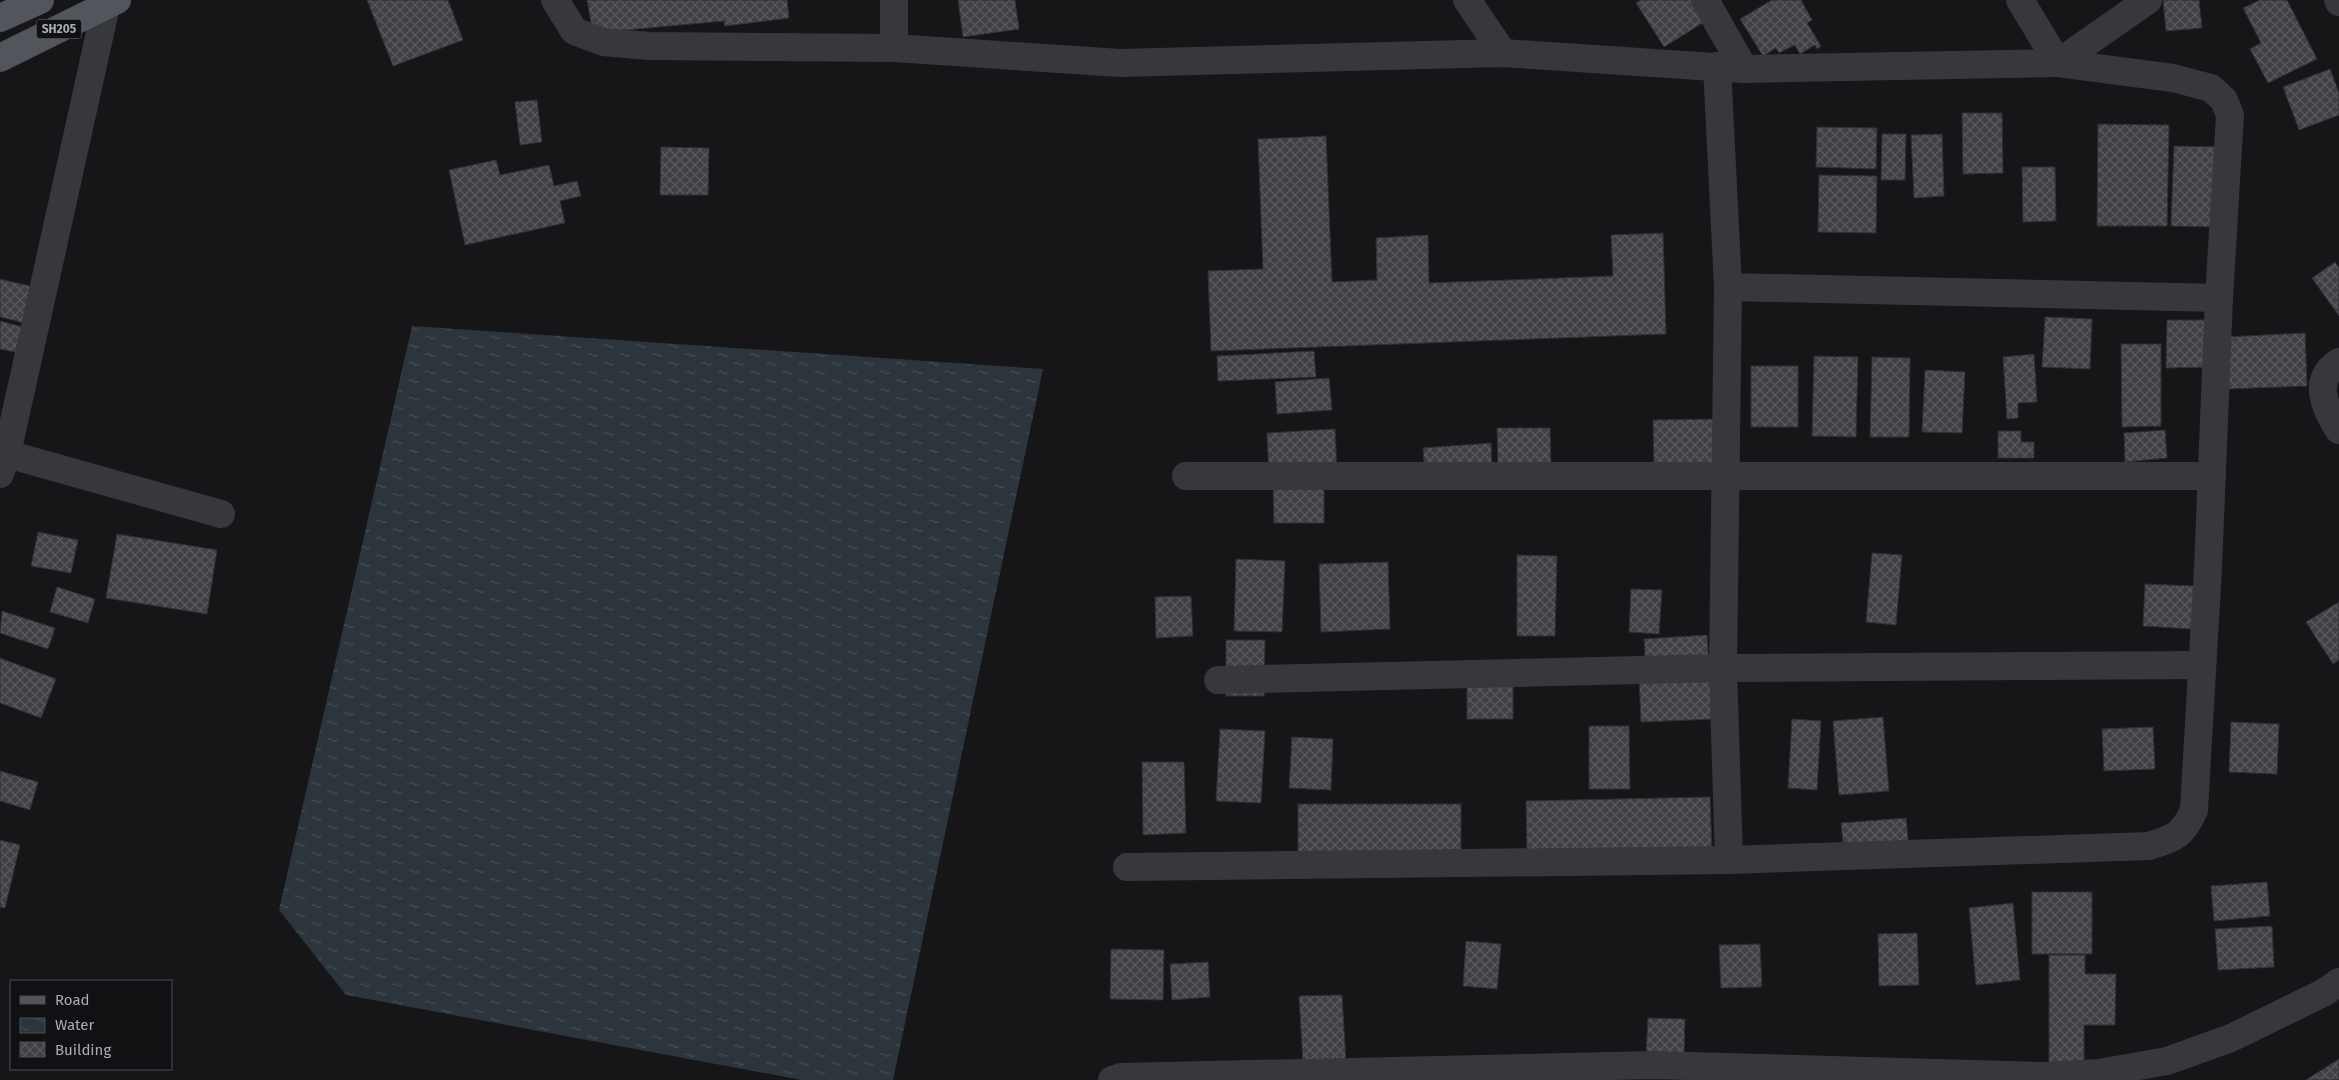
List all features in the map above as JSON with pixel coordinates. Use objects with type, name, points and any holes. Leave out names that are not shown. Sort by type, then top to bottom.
[{"type":"main road","points":[[0,18],[40,0]]},
{"type":"main road","name":"SH205","points":[[0,58],[112,3]]},
{"type":"street","points":[[556,0],[574,30],[603,42],[649,46],[894,48],[1120,63],[1503,53],[1744,69],[2058,63],[2173,78],[2210,88],[2224,100],[2230,115],[2219,298],[2212,476],[2194,810],[2186,827],[2174,838],[2149,846],[1729,860],[1128,866]]},
{"type":"street","points":[[894,0],[894,48]]},
{"type":"street","points":[[1467,0],[1503,53]]},
{"type":"street","points":[[1705,0],[1744,69]]},
{"type":"street","points":[[2020,0],[2058,63]]},
{"type":"street","points":[[2058,63],[2148,0]]},
{"type":"street","points":[[112,3],[2,459],[221,514]]},
{"type":"street","points":[[1717,66],[1728,287],[1723,668],[1729,860]]},
{"type":"street","points":[[1728,287],[2219,298]]},
{"type":"street","points":[[2339,362],[2331,366],[2324,379],[2322,393],[2328,414],[2339,430]]},
{"type":"street","points":[[1186,476],[2212,476]]},
{"type":"street","points":[[1218,680],[1723,668],[2202,665]]},
{"type":"street","points":[[1119,1079],[1654,1065],[2042,1076],[2099,1073],[2167,1061],[2231,1038],[2324,992],[2339,982]]},
{"type":"water","points":[[412,326],[1043,369],[893,1080],[802,1080],[346,995],[279,910]]},
{"type":"building","points":[[367,0],[448,0],[463,40],[393,66]]},
{"type":"building","points":[[587,0],[787,0],[789,18],[725,26],[724,21],[593,33]]},
{"type":"building","points":[[958,0],[1015,0],[1019,29],[963,37]]},
{"type":"building","points":[[1641,0],[1697,0],[1709,19],[1664,47],[1636,3]]},
{"type":"building","points":[[1772,0],[1801,0],[1812,20],[1807,23],[1821,46],[1817,49],[1815,45],[1800,54],[1795,45],[1779,53],[1776,48],[1763,56],[1740,19]]},
{"type":"building","points":[[2163,0],[2199,0],[2202,28],[2166,31]]},
{"type":"building","points":[[2260,0],[2287,0],[2317,59],[2268,83],[2250,49],[2261,43],[2243,8]]},
{"type":"building","points":[[2330,69],[2339,93],[2339,115],[2299,130],[2283,87]]},
{"type":"building","points":[[537,100],[542,142],[520,145],[515,102]]},
{"type":"building","points":[[1962,113],[2002,113],[2003,173],[1963,174]]},
{"type":"building","points":[[2098,124],[2169,125],[2167,226],[2097,226]]},
{"type":"building","points":[[1817,127],[1877,128],[1876,169],[1816,167]]},
{"type":"building","points":[[1882,134],[1906,134],[1905,180],[1881,180]]},
{"type":"building","points":[[1942,134],[1944,196],[1914,198],[1911,135]]},
{"type":"building","points":[[1326,136],[1332,282],[1377,280],[1376,238],[1428,235],[1429,283],[1613,276],[1611,235],[1663,233],[1666,334],[1211,351],[1208,271],[1263,269],[1258,139]]},
{"type":"building","points":[[2174,146],[2221,147],[2218,227],[2171,226]]},
{"type":"building","points":[[661,147],[709,148],[708,195],[660,195]]},
{"type":"building","points":[[496,160],[500,175],[549,165],[554,186],[577,181],[581,196],[560,201],[565,223],[465,245],[449,170]]},
{"type":"building","points":[[2022,167],[2055,167],[2056,221],[2023,222]]},
{"type":"building","points":[[1819,175],[1877,176],[1876,233],[1818,232]]},
{"type":"building","points":[[2335,262],[2339,268],[2339,316],[2312,278]]},
{"type":"building","points":[[0,279],[38,288],[29,324],[0,317]]},
{"type":"building","points":[[2045,317],[2092,319],[2090,369],[2042,367]]},
{"type":"building","points":[[2167,320],[2209,320],[2209,367],[2166,368]]},
{"type":"building","points":[[0,321],[27,328],[21,353],[0,349]]},
{"type":"building","points":[[2305,333],[2307,386],[2228,389],[2226,337]]},
{"type":"building","points":[[2121,344],[2161,344],[2161,426],[2122,427]]},
{"type":"building","points":[[1314,351],[1316,377],[1218,381],[1217,356]]},
{"type":"building","points":[[2034,354],[2037,402],[2018,403],[2018,418],[2007,419],[2003,357]]},
{"type":"building","points":[[1814,356],[1858,357],[1856,437],[1812,436]]},
{"type":"building","points":[[1872,357],[1910,358],[1909,437],[1870,437]]},
{"type":"building","points":[[1751,366],[1798,366],[1798,427],[1751,427]]},
{"type":"building","points":[[1925,370],[1965,372],[1962,433],[1922,432]]},
{"type":"building","points":[[1329,378],[1332,410],[1277,414],[1275,382]]},
{"type":"building","points":[[1720,419],[1721,465],[1654,466],[1653,420]]},
{"type":"building","points":[[1497,428],[1550,428],[1551,466],[1498,467]]},
{"type":"building","points":[[1335,429],[1337,471],[1269,476],[1267,433]]},
{"type":"building","points":[[2165,430],[2167,458],[2125,462],[2124,433]]},
{"type":"building","points":[[1998,431],[2021,431],[2021,442],[2034,442],[2034,458],[1998,458]]},
{"type":"building","points":[[1491,443],[1492,467],[1425,473],[1423,448]]},
{"type":"building","points":[[1273,487],[1324,487],[1324,523],[1274,523]]},
{"type":"building","points":[[38,532],[78,540],[71,573],[31,566]]},
{"type":"building","points":[[117,534],[217,550],[207,614],[106,598]]},
{"type":"building","points":[[1872,553],[1902,555],[1896,625],[1866,622]]},
{"type":"building","points":[[1517,555],[1557,556],[1555,636],[1517,636]]},
{"type":"building","points":[[1236,559],[1285,561],[1282,632],[1234,631]]},
{"type":"building","points":[[1388,562],[1390,629],[1321,632],[1319,564]]},
{"type":"building","points":[[2145,584],[2194,586],[2192,629],[2143,626]]},
{"type":"building","points":[[57,587],[95,599],[88,623],[50,612]]},
{"type":"building","points":[[1631,589],[1662,590],[1659,634],[1629,632]]},
{"type":"building","points":[[1191,596],[1193,636],[1156,638],[1155,597]]},
{"type":"building","points":[[2339,602],[2339,660],[2333,664],[2306,622]]},
{"type":"building","points":[[2,611],[55,628],[48,649],[0,633]]},
{"type":"building","points":[[1707,635],[1709,670],[1646,673],[1644,639]]},
{"type":"building","points":[[1226,640],[1265,640],[1264,696],[1226,696]]},
{"type":"building","points":[[0,658],[56,679],[41,718],[0,703]]},
{"type":"building","points":[[1711,673],[1713,719],[1641,722],[1639,677]]},
{"type":"building","points":[[1467,675],[1513,675],[1513,719],[1467,719]]},
{"type":"building","points":[[1883,717],[1889,791],[1839,795],[1833,721]]},
{"type":"building","points":[[1792,719],[1821,721],[1817,790],[1788,788]]},
{"type":"building","points":[[2231,722],[2279,724],[2277,774],[2229,772]]},
{"type":"building","points":[[1589,726],[1629,726],[1630,789],[1589,789]]},
{"type":"building","points":[[2153,727],[2155,769],[2104,771],[2102,729]]},
{"type":"building","points":[[1220,729],[1265,731],[1261,803],[1216,801]]},
{"type":"building","points":[[1292,737],[1333,739],[1331,790],[1289,788]]},
{"type":"building","points":[[1142,762],[1184,762],[1186,833],[1143,835]]},
{"type":"building","points":[[0,771],[38,782],[30,810],[0,801]]},
{"type":"building","points":[[1710,797],[1712,853],[1527,856],[1526,801]]},
{"type":"building","points":[[1298,804],[1461,804],[1461,854],[1298,854]]},
{"type":"building","points":[[1906,818],[1909,849],[1844,854],[1841,823]]},
{"type":"building","points":[[0,840],[20,845],[5,908],[0,907]]},
{"type":"building","points":[[2267,882],[2270,916],[2214,921],[2211,886]]},
{"type":"building","points":[[2032,892],[2092,892],[2092,954],[2032,954]]},
{"type":"building","points":[[2013,903],[2020,980],[1976,985],[1969,908]]},
{"type":"building","points":[[2272,926],[2274,967],[2218,970],[2215,929]]},
{"type":"building","points":[[1917,933],[1919,985],[1879,986],[1878,934]]},
{"type":"building","points":[[1466,941],[1501,944],[1497,989],[1463,986]]},
{"type":"building","points":[[1760,944],[1762,987],[1721,988],[1719,945]]},
{"type":"building","points":[[1111,949],[1164,950],[1163,1000],[1110,999]]},
{"type":"building","points":[[2049,955],[2085,955],[2085,974],[2116,974],[2115,1025],[2084,1025],[2084,1065],[2049,1065]]},
{"type":"building","points":[[1208,962],[1210,997],[1172,1000],[1170,964]]},
{"type":"building","points":[[1342,995],[1346,1062],[1303,1064],[1299,996]]},
{"type":"building","points":[[1648,1018],[1685,1019],[1684,1057],[1646,1055]]},
{"type":"building","points":[[2339,1059],[2339,1080],[2306,1080]]}]
